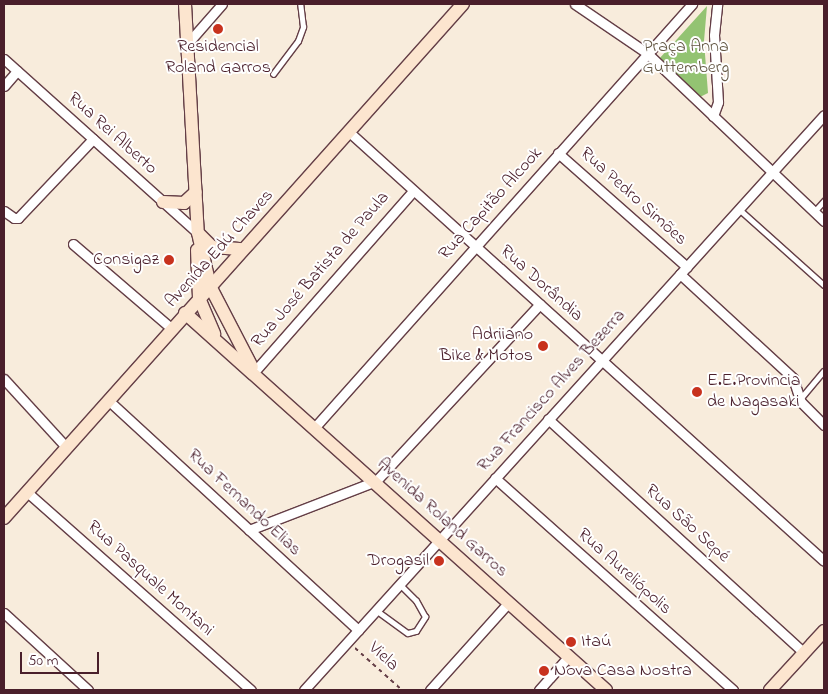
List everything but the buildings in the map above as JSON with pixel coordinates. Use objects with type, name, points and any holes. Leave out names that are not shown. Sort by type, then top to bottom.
[{"type":"main road","name":"Avenida Roland Garros","points":[[185,4],[198,233],[199,298],[219,342],[441,539],[606,690]]},
{"type":"main road","name":"Avenida Edú Chaves","points":[[4,518],[348,130],[463,4]]},
{"type":"main road","points":[[163,202],[184,203],[196,192]]},
{"type":"main road","name":"Avenida Roland Garros","points":[[198,233],[210,286],[254,372]]},
{"type":"main road","points":[[198,233],[212,247],[243,250]]},
{"type":"main road","points":[[185,313],[219,342]]},
{"type":"main road","points":[[770,690],[824,631]]},
{"type":"street","points":[[187,44],[222,4]]},
{"type":"street","points":[[575,4],[647,53],[824,221]]},
{"type":"street","name":"Rua Capitão Alcook","points":[[315,426],[692,4]]},
{"type":"street","points":[[713,116],[718,102],[714,34],[717,4]]},
{"type":"street","name":"Rua Rei Alberto","points":[[4,59],[198,233]]},
{"type":"street","points":[[4,86],[17,71]]},
{"type":"street","name":"Rua Francisco Alves Bezerra","points":[[304,690],[824,115]]},
{"type":"street","name":"Rua Dorândia","points":[[348,130],[824,561]]},
{"type":"street","points":[[4,211],[14,218],[18,218],[93,139]]},
{"type":"street","name":"Rua Pedro Simões","points":[[558,153],[687,267]]},
{"type":"street","name":"Rua José Batista de Paula","points":[[254,372],[413,190]]},
{"type":"street","points":[[73,244],[172,329]]},
{"type":"street","points":[[680,274],[793,378],[800,398],[824,425]]},
{"type":"street","points":[[249,530],[376,481],[540,304]]},
{"type":"street","points":[[4,379],[66,447]]},
{"type":"street","name":"Rua Fernando Elias","points":[[108,400],[358,630]]},
{"type":"street","name":"Rua São Sepé","points":[[548,419],[804,653]]},
{"type":"street","name":"Rua Aureliópolis","points":[[495,478],[733,690]]},
{"type":"street","name":"Rua Pasquale Montani","points":[[27,492],[251,690]]},
{"type":"street","points":[[430,690],[509,602]]},
{"type":"street","points":[[4,613],[88,690]]},
{"type":"street","points":[[539,690],[569,656]]},
{"type":"lane","points":[[272,74],[298,41],[303,27],[300,4]]},
{"type":"lane","points":[[814,212],[824,201]]},
{"type":"lane","points":[[739,209],[824,285]]},
{"type":"lane","points":[[800,398],[824,371]]},
{"type":"lane","points":[[376,610],[408,633],[416,631],[422,625],[425,617],[416,601],[399,585]]},
{"type":"path","name":"Viela","points":[[348,642],[402,690]]},
{"type":"green space","name":"Praça Anna Guttemberg","points":[[707,6],[704,41],[708,93],[700,97],[659,59]]},
{"type":"place","name":"Residencial Roland Garros","points":[[218,29]]},
{"type":"place","name":"Consigaz","points":[[169,260]]},
{"type":"place","name":"Adriiano Bike & Motos","points":[[543,346]]},
{"type":"place","name":"E.E.Provincia de Nagasaki","points":[[697,392]]},
{"type":"place","name":"Drogasil","points":[[439,561]]},
{"type":"place","name":"Itaú","points":[[571,642]]},
{"type":"place","name":"Nova Casa Nostra","points":[[544,671]]}]
